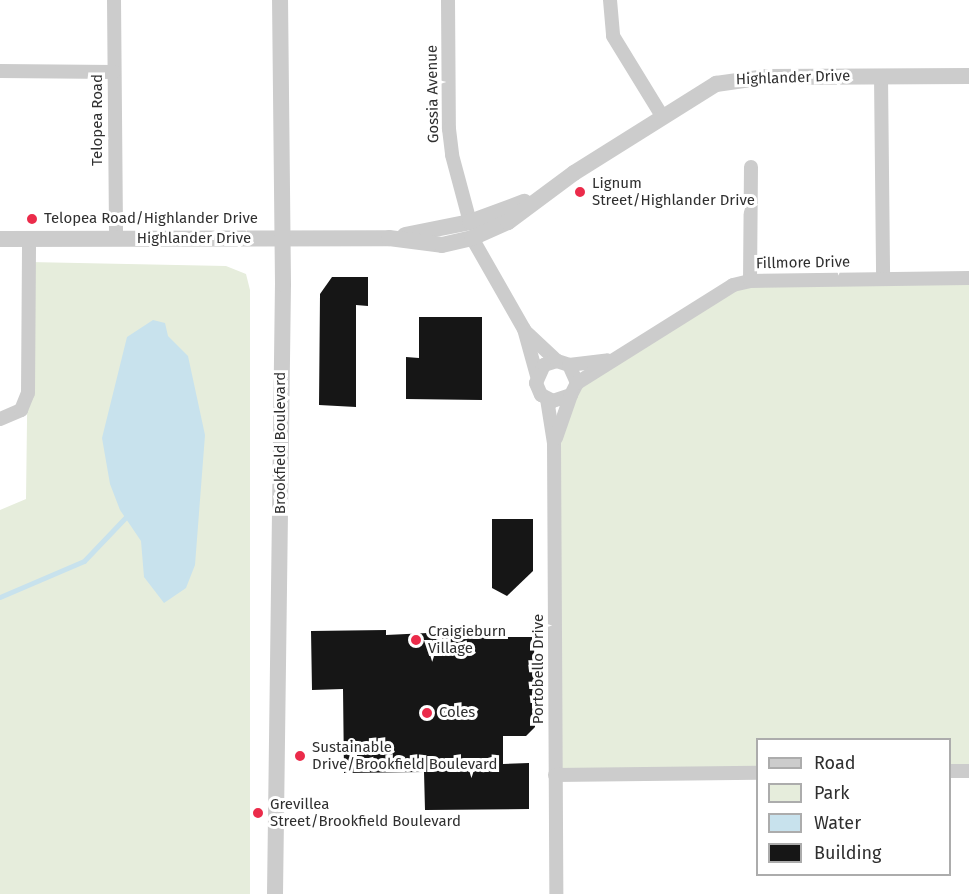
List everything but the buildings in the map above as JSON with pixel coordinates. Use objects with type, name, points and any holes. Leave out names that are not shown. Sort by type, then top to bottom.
[{"type":"street","name":"Telopea Road","points":[[114,0],[116,239]]},
{"type":"street","name":"Brookfield Boulevard","points":[[277,891],[283,239],[280,0]]},
{"type":"street","name":"Gossia Avenue","points":[[448,0],[449,129],[471,230]]},
{"type":"street","points":[[610,0],[613,36],[662,116]]},
{"type":"street","points":[[0,71],[114,72]]},
{"type":"street","points":[[882,76],[882,279]]},
{"type":"street","name":"Highlander Drive","points":[[0,239],[389,238],[471,230],[542,195],[662,116],[716,84],[733,80],[969,76]]},
{"type":"street","points":[[750,281],[751,167]]},
{"type":"street","points":[[471,230],[524,329],[537,376],[538,389],[547,399],[560,401],[574,389],[563,363],[524,329]]},
{"type":"street","points":[[0,419],[21,410],[28,393],[29,240]]},
{"type":"street","name":"Fillmore Drive","points":[[574,389],[733,285],[750,281],[969,278]]},
{"type":"street","points":[[537,376],[544,365],[624,357]]},
{"type":"street","name":"Portobello Drive","points":[[554,443],[574,389]]},
{"type":"street","name":"Portobello Drive","points":[[547,399],[554,443],[556,894]]},
{"type":"street","points":[[951,771],[969,771]]},
{"type":"street","points":[[555,775],[756,773]]},
{"type":"green space","points":[[29,262],[226,266],[246,274],[250,290],[250,894],[0,894],[0,510],[26,499]]},
{"type":"green space","points":[[969,278],[969,770],[951,771],[951,738],[756,738],[756,773],[555,775],[554,443],[571,395],[733,285]]},
{"type":"water","points":[[153,320],[165,323],[168,336],[188,356],[205,435],[195,565],[186,588],[164,603],[144,577],[141,541],[120,510],[110,484],[102,438],[127,337]]},
{"type":"waterway","points":[[0,597],[84,561],[128,515]]},
{"type":"place","name":"Lignum Street/Highlander Drive","points":[[580,192]]},
{"type":"place","name":"Telopea Road/Highlander Drive","points":[[32,219]]},
{"type":"place","name":"Craigieburn Village","points":[[416,640]]},
{"type":"place","name":"Coles","points":[[427,713]]},
{"type":"place","name":"Sustainable Drive/Brookfield Boulevard","points":[[300,756]]},
{"type":"place","name":"Grevillea Street/Brookfield Boulevard","points":[[258,813]]}]
